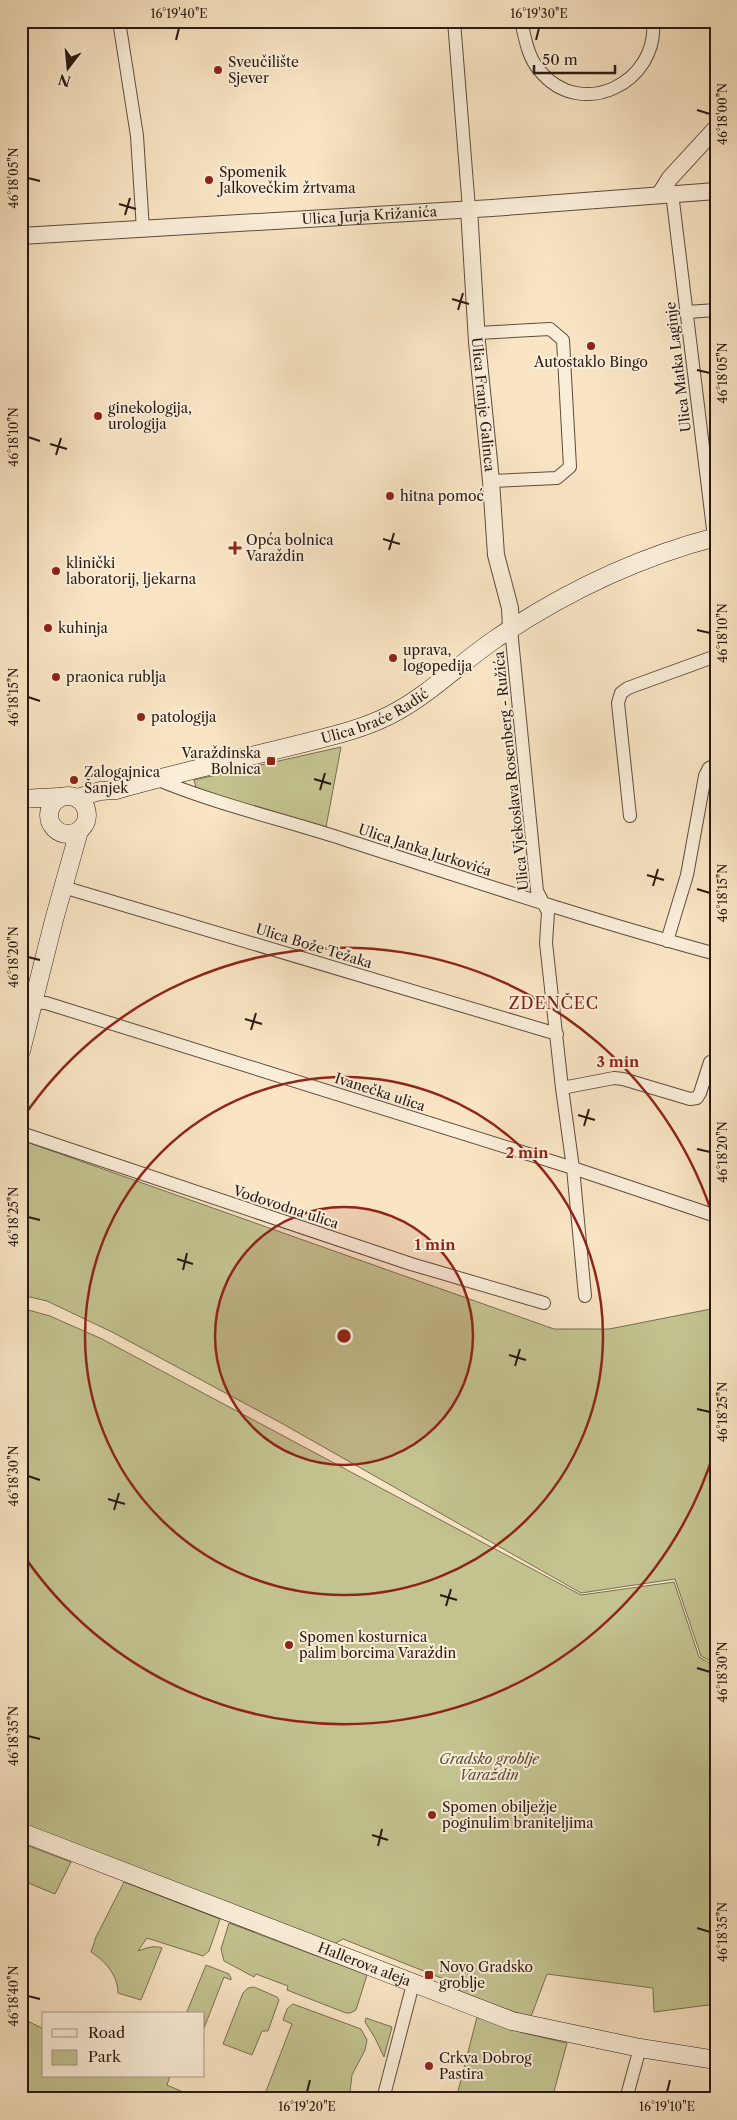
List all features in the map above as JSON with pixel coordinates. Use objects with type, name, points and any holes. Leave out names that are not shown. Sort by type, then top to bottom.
[{"type":"main road","name":"Ulica braće Radić","points":[[21,799],[68,798],[100,791],[116,790],[156,778],[280,749],[376,722],[418,698],[467,659],[511,629],[581,588],[625,566],[658,553],[715,537]]},
{"type":"main road","name":"Ulica braće Radić","points":[[83,824],[94,808],[116,790]]},
{"type":"main road","points":[[21,1051],[28,1001],[83,824],[85,806],[68,798],[54,801],[48,812],[52,826],[63,834],[69,834],[83,824]]},
{"type":"main road","points":[[21,806],[42,813],[61,840],[65,879]]},
{"type":"main road","name":"Hallerova aleja","points":[[21,1832],[413,1984],[512,2020],[640,2048],[716,2060]]},
{"type":"street","points":[[119,21],[138,136],[143,230]]},
{"type":"street","points":[[454,21],[469,209]]},
{"type":"street","points":[[522,21],[528,51],[539,71],[559,88],[575,94],[597,94],[625,84],[641,67],[651,47],[653,21]]},
{"type":"street","points":[[666,194],[670,178],[716,128]]},
{"type":"street","name":"Ulica Jurja Križanića","points":[[21,236],[469,209],[716,191]]},
{"type":"street","name":"Ulica Matka Laginje","points":[[666,194],[687,312],[715,537]]},
{"type":"street","name":"Ulica Franje Galinca","points":[[469,209],[477,332],[496,555],[510,608],[511,629]]},
{"type":"street","points":[[687,312],[716,310]]},
{"type":"street","points":[[477,332],[550,329],[563,340],[570,467],[557,478],[491,481]]},
{"type":"street","name":"Ulica Vjekoslava Rosenberg - Ružića","points":[[511,629],[537,891],[548,912],[546,943],[562,1088],[574,1168],[585,1296]]},
{"type":"street","points":[[630,816],[618,703],[621,693],[628,688],[716,656]]},
{"type":"street","points":[[667,941],[687,875],[705,776],[709,768],[716,765]]},
{"type":"street","name":"Ulica Janka Jurkovića","points":[[156,778],[188,792],[278,818],[667,941],[716,954]]},
{"type":"street","name":"Ulica Bože Težaka","points":[[65,879],[557,1034]]},
{"type":"street","name":"Ivanečka ulica","points":[[28,1001],[46,1002],[574,1168],[716,1216]]},
{"type":"street","points":[[562,1088],[614,1078],[690,1099],[697,1098],[710,1062]]},
{"type":"street","name":"Vodovodna ulica","points":[[21,1133],[411,1264],[544,1303]]},
{"type":"street","points":[[383,2099],[413,1984]]},
{"type":"street","points":[[626,2099],[640,2048]]},
{"type":"green space","points":[[341,747],[326,827],[197,791],[194,780]]},
{"type":"green space","points":[[21,1140],[554,1329],[609,1329],[716,1308],[716,1664],[701,1656],[675,1579],[581,1593],[283,1424],[114,1333],[47,1301],[21,1295]]},
{"type":"green space","name":"Gradsko groblje Varaždin","points":[[21,1308],[50,1316],[102,1339],[581,1595],[674,1582],[699,1657],[716,1667],[716,2004],[654,2012],[653,1988],[547,1974],[532,2014],[529,2017],[460,1993],[459,1985],[343,1939],[334,1944],[225,1904],[21,1823]]},
{"type":"green space","points":[[21,1843],[71,1862],[55,1894],[21,1880]]},
{"type":"green space","points":[[124,1882],[220,1919],[209,1951],[203,1956],[147,1938],[138,1951],[153,1947],[162,1948],[141,2000],[118,1993],[116,1980],[110,1969],[91,1952],[96,1937]]},
{"type":"green space","points":[[229,1923],[367,1975],[356,2010],[346,2013],[287,1990],[288,1986],[256,1974],[254,1977],[224,1961],[221,1949]]},
{"type":"green space","points":[[206,1965],[229,1974],[231,1980],[224,1977],[205,2025],[205,2012],[187,2012]]},
{"type":"green space","points":[[254,1987],[277,1997],[279,2000],[268,2031],[262,2031],[252,2055],[223,2044],[243,1993],[248,1988]]},
{"type":"green space","points":[[293,2004],[361,2029],[367,2040],[365,2050],[352,2075],[349,2099],[263,2099],[292,2024],[283,2020],[287,2009]]},
{"type":"green space","points":[[477,2017],[524,2033],[567,2043],[552,2099],[456,2099]]},
{"type":"green space","points":[[21,2018],[42,2028],[42,2078],[169,2078],[167,2085],[199,2099],[21,2099]]},
{"type":"green space","points":[[366,2018],[392,2027],[384,2057],[365,2022]]},
{"type":"place","name":"Sveučilište Sjever","points":[[218,70]]},
{"type":"place","name":"Spomenik Jalkovečkim žrtvama","points":[[209,180]]},
{"type":"place","name":"Autostaklo Bingo","points":[[591,346]]},
{"type":"place","name":"ginekologija, urologija","points":[[98,416]]},
{"type":"place","name":"hitna pomoć","points":[[390,496]]},
{"type":"place","name":"Opća bolnica Varaždin","points":[[235,548]]},
{"type":"place","name":"klinički laboratorij, ljekarna","points":[[56,571]]},
{"type":"place","name":"kuhinja","points":[[48,628]]},
{"type":"place","name":"uprava, logopedija","points":[[393,658]]},
{"type":"place","name":"praonica rublja","points":[[56,677]]},
{"type":"place","name":"patologija","points":[[141,717]]},
{"type":"place","name":"Varaždinska Bolnica","points":[[271,761]]},
{"type":"place","name":"Zalogajnica Šanjek","points":[[74,780]]},
{"type":"place","name":"Spomen kosturnica palim borcima Varaždin","points":[[289,1645]]},
{"type":"place","name":"Spomen obilježje poginulim braniteljima","points":[[432,1815]]},
{"type":"place","name":"Novo Gradsko groblje","points":[[429,1975]]},
{"type":"place","name":"Crkva Dobrog Pastira","points":[[429,2066]]},
{"type":"district","name":"ZDENČEC","points":[[554,1003]]}]
